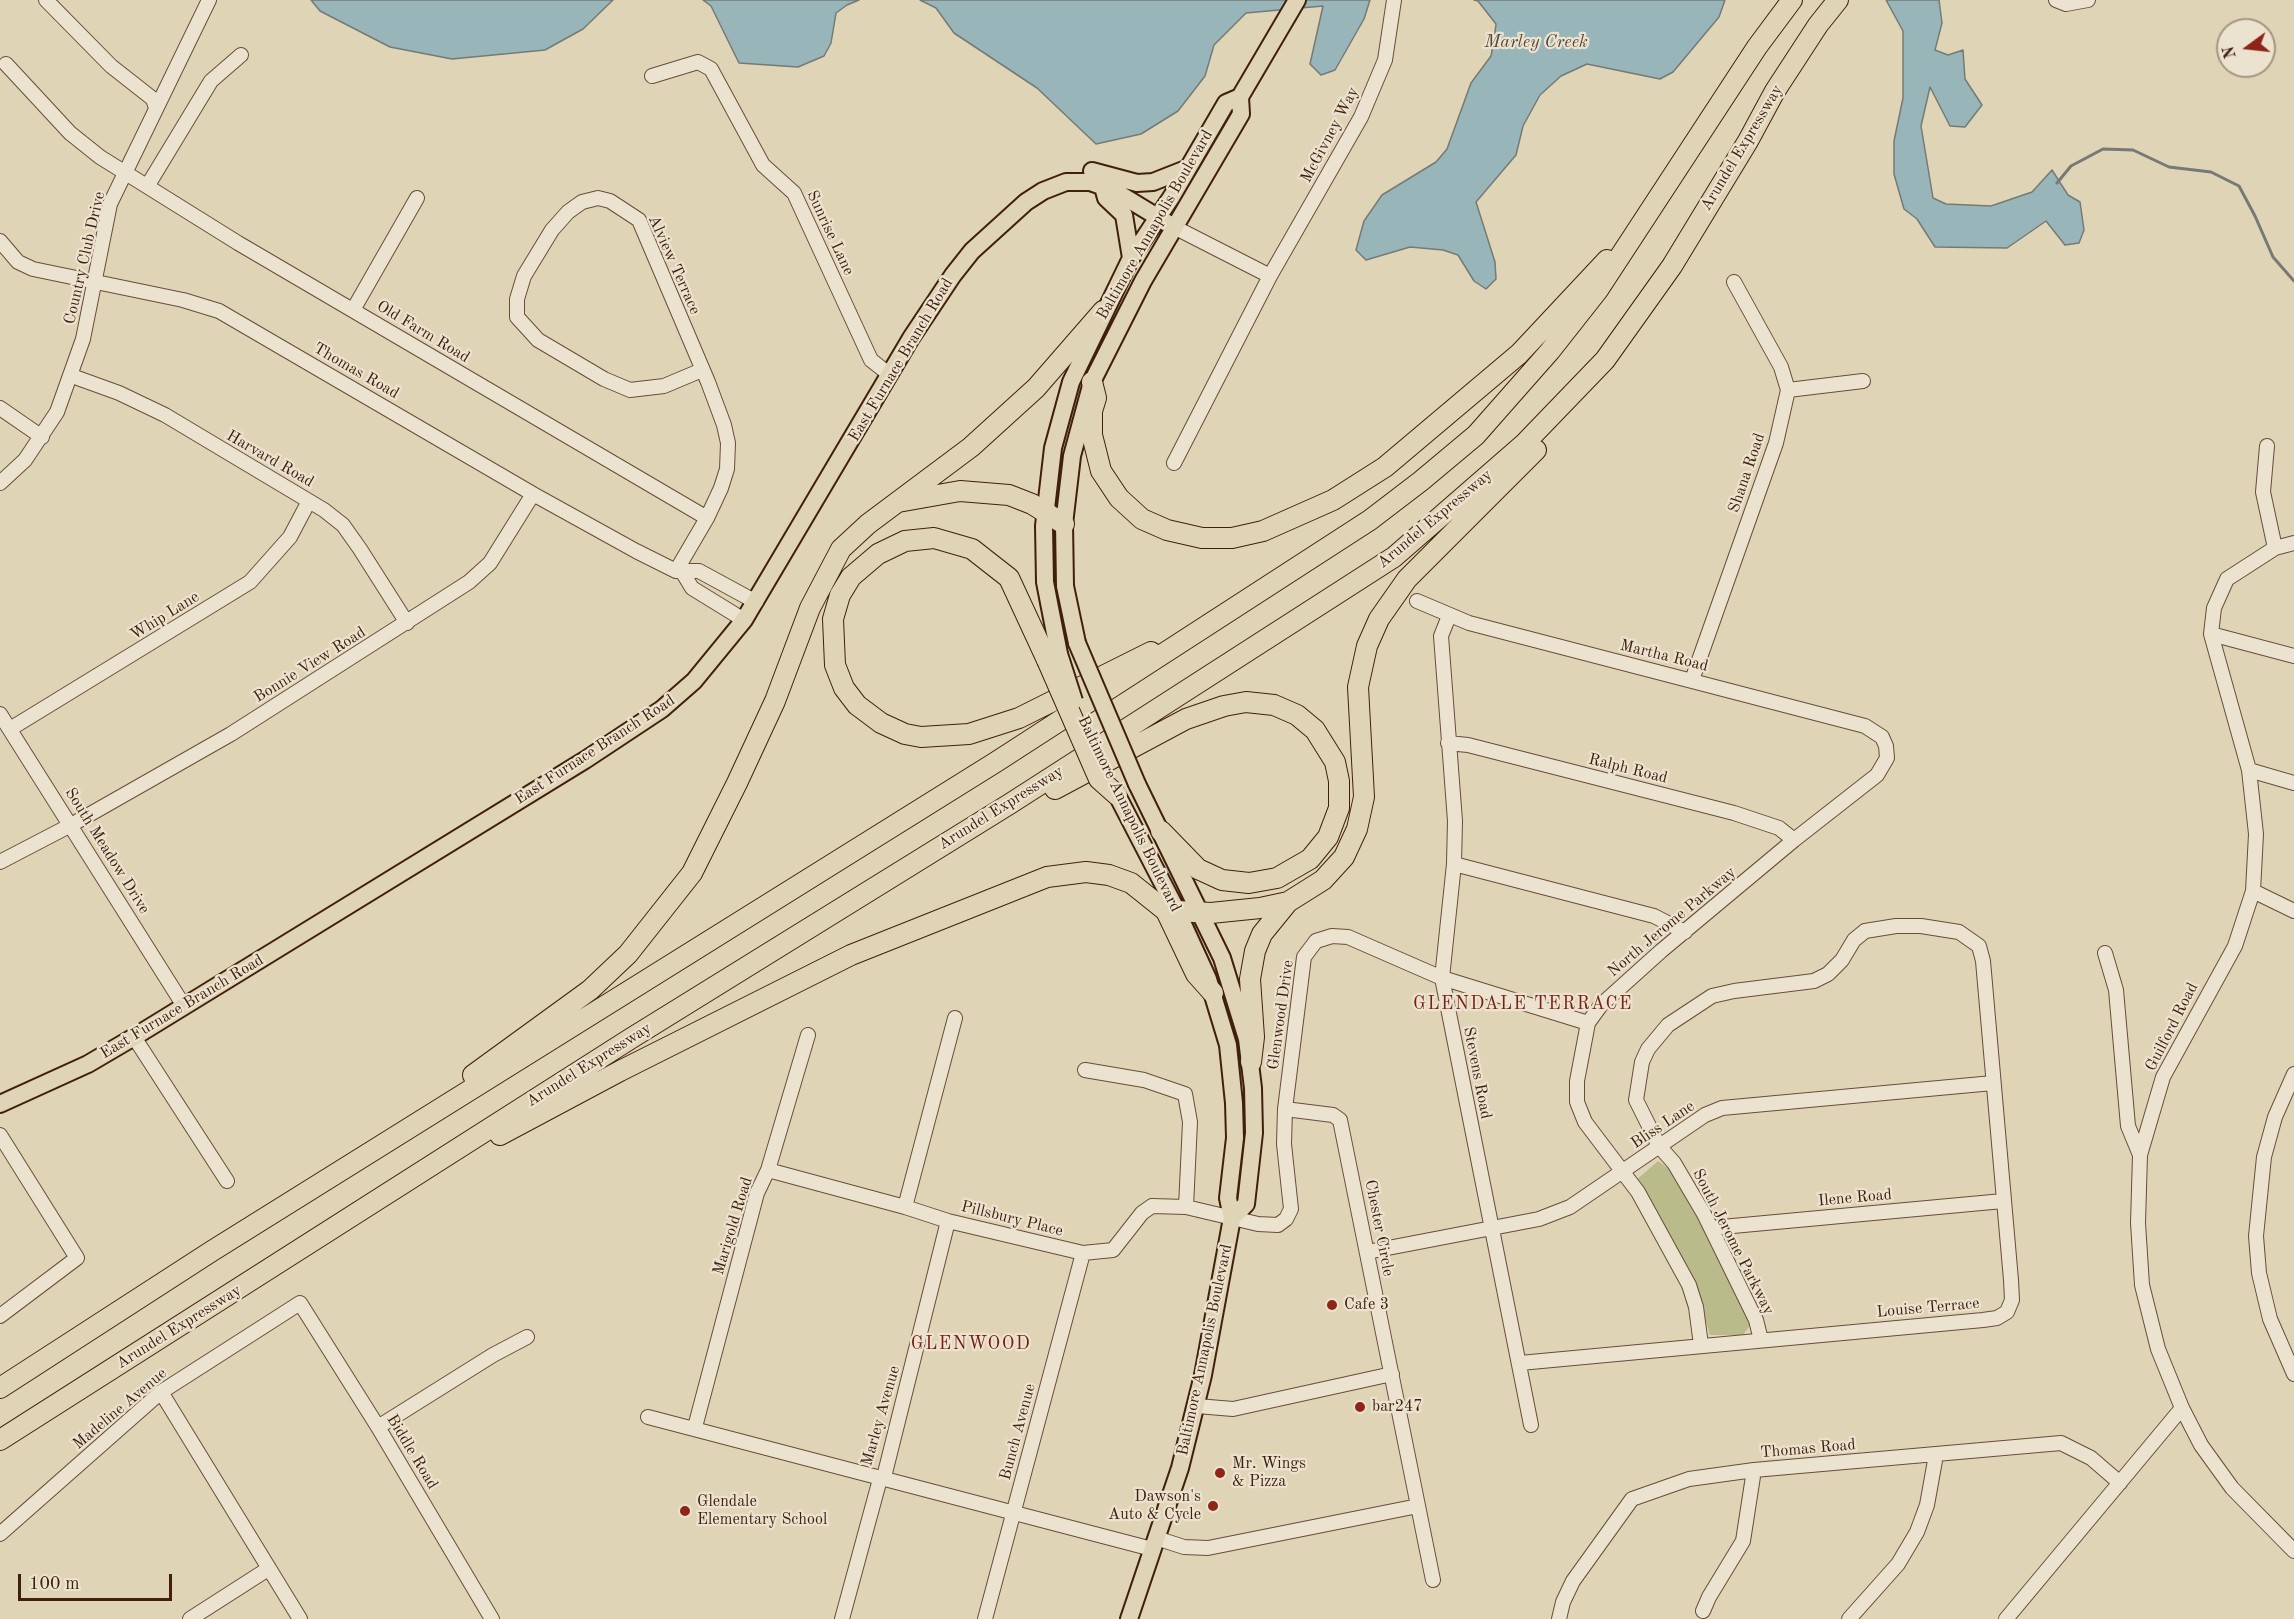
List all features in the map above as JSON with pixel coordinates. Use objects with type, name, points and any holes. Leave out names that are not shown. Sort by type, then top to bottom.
[{"type":"highway","points":[[0,1388],[1180,645],[1370,520],[1476,435],[1550,351],[1592,298],[1648,217],[1757,47],[1792,0]]},
{"type":"highway","name":"Arundel Expressway","points":[[0,1440],[463,1144],[883,881],[1008,806],[1394,556],[1525,443],[1605,360],[1672,266],[1775,92],[1818,25],[1838,0]]},
{"type":"highway","points":[[1092,382],[1096,398],[1092,411],[1092,435],[1101,471],[1119,498],[1142,519],[1167,530],[1203,538],[1232,538],[1263,531],[1333,500],[1385,467],[1432,429],[1519,354],[1648,217]]},
{"type":"highway","points":[[392,1140],[457,1086],[590,990],[628,954],[692,873],[775,701],[810,608],[841,549],[896,503],[970,447],[1036,388],[1103,311]]},
{"type":"highway","points":[[1177,911],[1260,909],[1288,902],[1323,880],[1344,857],[1357,828],[1364,797],[1358,687],[1367,646],[1379,620],[1407,579],[1577,406],[1580,386]]},
{"type":"highway","points":[[896,503],[960,491],[979,491],[1009,495],[1032,504],[1064,524]]},
{"type":"highway","points":[[1117,795],[1099,778],[1053,657],[1009,578],[972,549],[934,538],[905,541],[878,554],[851,577],[840,595],[833,619],[835,665],[844,688],[857,705],[881,723],[905,734],[921,737],[969,734],[1019,718],[1145,653],[1180,645]]},
{"type":"highway","points":[[1008,806],[1029,804],[1185,720],[1224,706],[1246,702],[1274,705],[1297,715],[1315,730],[1335,762],[1339,781],[1339,808],[1328,837],[1310,859],[1277,878],[1249,883],[1222,880],[1198,869],[1161,831]]},
{"type":"highway","points":[[463,1144],[488,1142],[630,1066],[851,955],[1047,877],[1086,872],[1109,875],[1131,883],[1166,911],[1196,974],[1213,993]]},
{"type":"highway","points":[[1251,1062],[1254,1037],[1252,966],[1262,934],[1288,902]]},
{"type":"main road","name":"Baltimore Annapolis Boulevard","points":[[1232,1218],[1246,1204],[1251,1163],[1254,1107],[1251,1062],[1231,981],[1104,713],[1077,643],[1065,586],[1064,524],[1072,456],[1092,382],[1107,347],[1241,114],[1240,97],[1297,0]]},
{"type":"main road","name":"Baltimore Annapolis Boulevard","points":[[1053,657],[1045,582],[1045,512],[1053,448],[1060,417],[1075,372],[1131,258],[1160,216],[1226,103],[1240,97]]},
{"type":"main road","points":[[1066,182],[1078,170],[1137,183],[1153,182],[1186,169]]},
{"type":"main road","name":"East Furnace Branch Road","points":[[0,1104],[88,1064],[134,1037],[577,765],[662,709],[700,675],[744,620],[917,329],[972,251],[1026,202],[1043,191],[1066,182],[1090,182],[1103,186],[1160,216],[1174,227]]},
{"type":"main road","points":[[1103,186],[1106,198],[1124,215],[1131,258]]},
{"type":"main road","name":"Baltimore Annapolis Boulevard","points":[[1117,795],[1177,911],[1213,993],[1231,1066],[1234,1138],[1228,1198],[1232,1218],[1197,1406],[1180,1468],[1129,1619]]},
{"type":"street","points":[[46,0],[111,66],[153,99],[156,108]]},
{"type":"street","name":"Country Club Drive","points":[[0,483],[25,460],[57,412],[72,376],[83,339],[111,204],[124,171],[209,0]]},
{"type":"street","name":"McGivney Way","points":[[1174,463],[1270,276],[1361,117],[1385,60],[1394,0]]},
{"type":"street","points":[[2056,0],[2066,4],[2088,0]]},
{"type":"street","points":[[148,185],[211,81],[241,55]]},
{"type":"street","name":"Sunrise Lane","points":[[652,76],[698,63],[711,69],[763,165],[794,193],[871,360],[891,375]]},
{"type":"street","name":"Old Farm Road","points":[[6,64],[70,133],[100,157],[238,243],[707,518]]},
{"type":"street","points":[[353,310],[417,198]]},
{"type":"street","name":"Alview Terrace","points":[[679,572],[707,518],[727,469],[728,443],[724,424],[702,370],[639,220],[610,201],[598,198],[582,202],[568,212],[552,230],[524,276],[517,299],[517,317],[538,340],[604,380],[630,390],[664,387],[702,370]]},
{"type":"street","points":[[1174,227],[1270,276]]},
{"type":"street","name":"Thomas Road","points":[[0,241],[18,262],[33,269],[183,300],[219,311],[533,494],[679,572],[692,588],[744,620]]},
{"type":"street","points":[[1734,282],[1781,367],[1788,390],[1863,381]]},
{"type":"street","name":"Harvard Road","points":[[72,376],[119,393],[165,415],[309,501],[343,525],[407,623]]},
{"type":"street","name":"Shana Road","points":[[1692,680],[1776,443],[1788,390]]},
{"type":"street","points":[[0,408],[42,437]]},
{"type":"street","points":[[2267,446],[2263,492],[2275,548]]},
{"type":"street","name":"Bonnie View Road","points":[[0,862],[71,825],[231,734],[469,582],[490,563],[533,494]]},
{"type":"street","name":"Whip Lane","points":[[10,729],[250,582],[290,537],[309,501]]},
{"type":"street","name":"Guilford Road","points":[[2294,543],[2275,548],[2228,579],[2214,608],[2211,634],[2249,770],[2256,834],[2253,891],[2235,946],[2163,1077],[2140,1155],[2138,1222],[2142,1285],[2158,1349],[2182,1408],[2201,1445],[2232,1488],[2294,1551]]},
{"type":"street","name":"Thomas Road","points":[[679,572],[699,571],[756,602]]},
{"type":"street","name":"Martha Road","points":[[1417,601],[1449,616],[1865,726],[1882,737],[1887,758]]},
{"type":"street","name":"Stevens Road","points":[[1449,616],[1441,636],[1455,821],[1454,864],[1442,978],[1531,1425]]},
{"type":"street","points":[[2211,634],[2294,656]]},
{"type":"street","name":"South Meadow Drive","points":[[0,714],[184,1006]]},
{"type":"street","name":"Ralph Road","points":[[1448,743],[1468,745],[1734,813],[1779,828],[1794,840]]},
{"type":"street","name":"North Jerome Parkway","points":[[1701,1345],[1696,1307],[1689,1285],[1638,1192],[1585,1122],[1577,1102],[1577,1081],[1588,1023],[1601,1005],[1685,932],[1794,840],[1877,775],[1887,758]]},
{"type":"street","points":[[2249,770],[2294,783]]},
{"type":"street","points":[[1454,864],[1654,916],[1685,932]]},
{"type":"street","points":[[2253,891],[2294,910]]},
{"type":"street","name":"South Jerome Parkway","points":[[1761,1340],[1756,1320],[1711,1228],[1688,1184],[1659,1146],[1636,1100],[1642,1062],[1648,1049],[1668,1025],[1704,1001],[1719,994],[1814,981],[1828,974],[1842,960],[1854,940],[1866,931],[1875,928],[1896,926],[1947,928],[1959,932],[1979,946]]},
{"type":"street","name":"Glenwood Drive","points":[[1232,1218],[1268,1226],[1278,1225],[1286,1219],[1291,1209],[1284,1144],[1285,1109],[1304,957],[1316,940],[1332,936],[1348,937],[1442,978],[1588,1023]]},
{"type":"street","name":"Louise Terrace","points":[[1520,1363],[1997,1318],[2007,1312],[2012,1300],[1983,961],[1979,946]]},
{"type":"street","points":[[2105,953],[2116,990],[2128,1126],[2140,1155]]},
{"type":"street","points":[[906,1206],[955,1018]]},
{"type":"street","name":"Marigold Road","points":[[694,1427],[757,1193],[768,1170],[808,1035]]},
{"type":"street","points":[[134,1037],[226,1181]]},
{"type":"street","points":[[1084,1070],[1144,1080],[1185,1094],[1190,1122],[1186,1207]]},
{"type":"street","points":[[2294,1074],[2275,1117],[2264,1157],[2256,1236],[2259,1273],[2270,1319],[2294,1374]]},
{"type":"street","name":"Bliss Lane","points":[[1367,1252],[1539,1219],[1570,1207],[1705,1115],[1722,1108],[1993,1083]]},
{"type":"street","name":"Chester Circle","points":[[1285,1109],[1334,1115],[1340,1120],[1433,1580]]},
{"type":"street","points":[[0,1135],[77,1258],[0,1317]]},
{"type":"street","name":"Pillsbury Place","points":[[768,1170],[906,1206],[948,1221],[1083,1253],[1113,1250],[1142,1213],[1152,1206],[1186,1207],[1232,1218]]},
{"type":"street","name":"Ilene Road","points":[[1711,1228],[2003,1201]]},
{"type":"street","name":"Marley Avenue","points":[[842,1619],[880,1479],[885,1473],[948,1221]]},
{"type":"street","name":"Bunch Avenue","points":[[985,1619],[1083,1253]]},
{"type":"street","name":"Madeline Avenue","points":[[0,1534],[161,1392],[300,1303]]},
{"type":"street","name":"Biddle Road","points":[[300,1303],[378,1427],[492,1619]]},
{"type":"street","points":[[378,1427],[493,1354],[527,1337]]},
{"type":"street","points":[[1197,1406],[1233,1409],[1392,1374]]},
{"type":"street","points":[[161,1392],[300,1619]]},
{"type":"street","points":[[2006,1619],[2182,1408]]},
{"type":"street","points":[[648,1417],[694,1427],[1013,1513],[1154,1543],[1184,1547],[1208,1548],[1418,1506]]},
{"type":"street","name":"Thomas Road","points":[[1559,1619],[1563,1602],[1573,1581],[1632,1499],[1689,1479],[1754,1470],[2061,1443],[2091,1458],[2120,1483]]},
{"type":"street","points":[[1849,1619],[1898,1564],[1917,1532],[1927,1505],[1936,1455]]},
{"type":"street","points":[[1703,1611],[1708,1597],[1743,1541],[1754,1470]]},
{"type":"street","points":[[190,1619],[268,1569]]},
{"type":"green space","points":[[1658,1161],[1678,1175],[1749,1316],[1749,1327],[1743,1335],[1710,1335],[1695,1287],[1635,1181]]},
{"type":"water","points":[[311,0],[613,0],[583,29],[545,50],[452,59],[390,47],[320,11]]},
{"type":"water","points":[[703,0],[859,0],[836,13],[831,43],[824,56],[798,67],[739,63],[711,6]]},
{"type":"water","points":[[920,0],[1370,0],[1364,19],[1335,70],[1321,75],[1310,64],[1323,6],[1246,13],[1214,45],[1205,76],[1178,111],[1141,134],[1096,144],[1037,88],[954,33],[936,8]]},
{"type":"water","name":"Marley Creek","points":[[1474,0],[1725,0],[1719,17],[1673,72],[1660,79],[1587,64],[1561,76],[1540,95],[1523,126],[1516,155],[1476,202],[1495,262],[1496,279],[1486,289],[1474,281],[1458,255],[1443,250],[1410,247],[1366,260],[1356,250],[1364,221],[1382,195],[1436,162],[1447,149],[1471,83],[1491,56],[1496,24],[1478,1]]},
{"type":"water","points":[[1886,0],[1939,0],[1942,23],[1935,50],[1948,55],[1963,50],[1965,79],[1982,105],[1965,127],[1950,126],[1930,87],[1921,126],[1933,198],[1946,204],[1991,206],[2032,192],[2052,170],[2068,195],[2080,202],[2084,230],[2079,243],[2065,245],[2046,221],[2007,248],[1935,247],[1917,219],[1904,209],[1894,174],[1894,141],[1903,98],[1903,31]]},
{"type":"waterway","name":"Marley Creek","points":[[2057,183],[2071,166],[2103,149],[2133,150],[2169,167],[2211,172],[2239,186],[2273,257],[2294,281]]},
{"type":"place","name":"Cafe 3","points":[[1332,1305]]},
{"type":"place","name":"bar247","points":[[1360,1407]]},
{"type":"place","name":"Mr. Wings & Pizza","points":[[1220,1473]]},
{"type":"place","name":"Dawson's Auto & Cycle","points":[[1213,1506]]},
{"type":"place","name":"Glendale Elementary School","points":[[685,1511]]},
{"type":"district","name":"GLENDALE TERRACE","points":[[1523,1004]]},
{"type":"district","name":"GLENWOOD","points":[[971,1344]]}]
